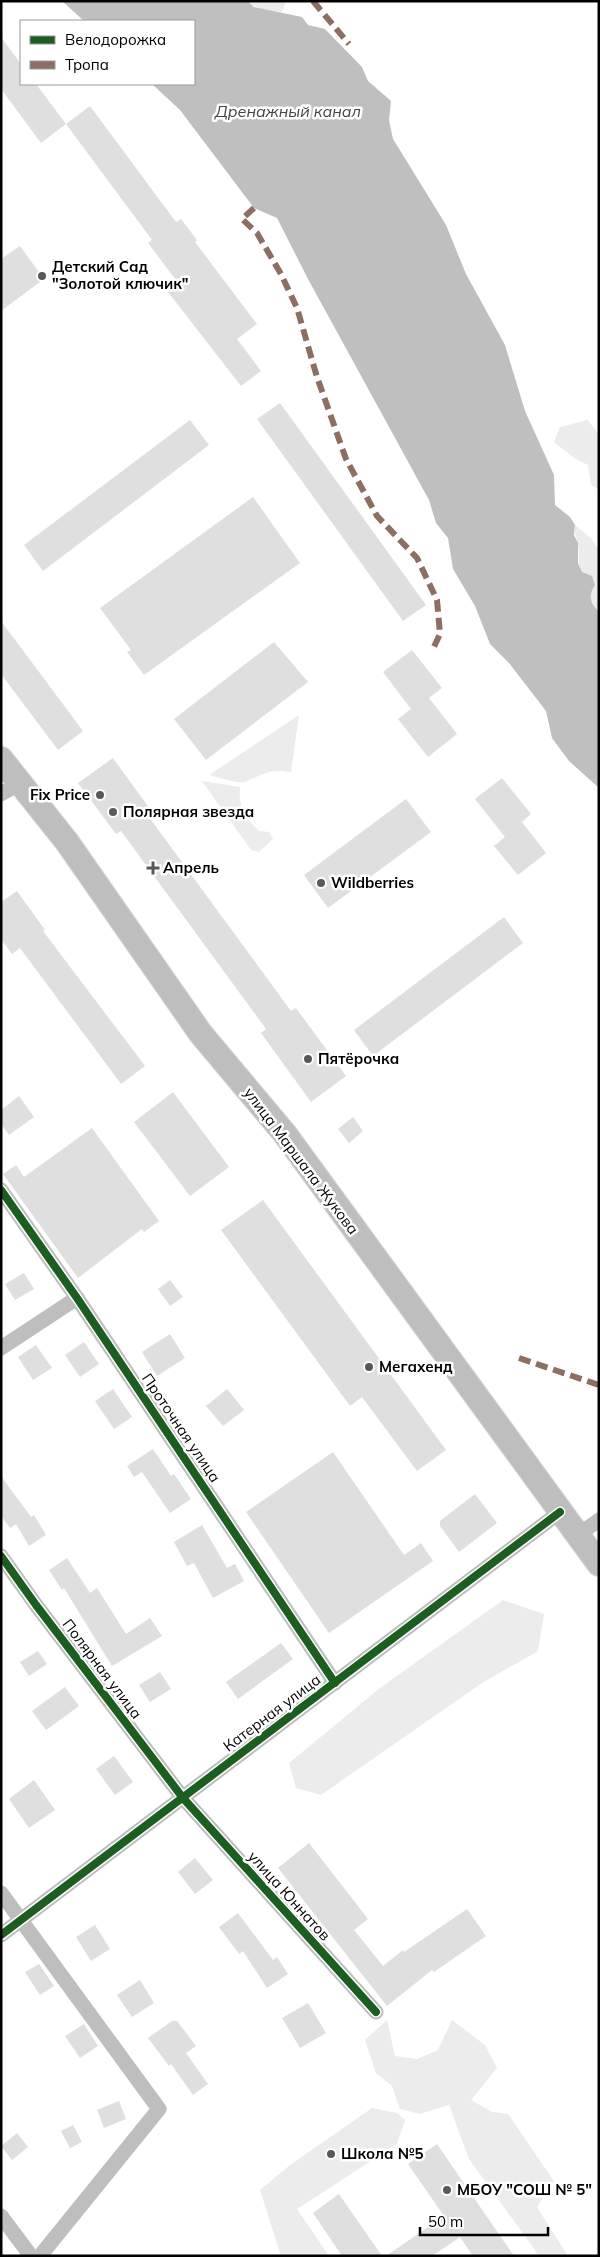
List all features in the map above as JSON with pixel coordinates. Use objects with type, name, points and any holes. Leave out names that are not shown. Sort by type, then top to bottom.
[{"type":"main road","name":"улица Маршала Жукова","points":[[1,759],[11,788],[67,842],[201,1034],[285,1134],[599,1564]]},
{"type":"street","name":"Проточная улица","points":[[1,1190],[77,1298],[335,1683]]},
{"type":"street","points":[[1,1348],[77,1298]]},
{"type":"street","name":"Катерная улица","points":[[1,1935],[560,1512]]},
{"type":"street","points":[[577,1536],[599,1520]]},
{"type":"street","name":"Полярная улица","points":[[1,1556],[183,1798]]},
{"type":"street","name":"улица Юннатов","points":[[183,1798],[376,2012]]},
{"type":"street","points":[[1,1893],[159,2108],[40,2256]]},
{"type":"street","points":[[1,2216],[31,2256]]},
{"type":"shaded area","points":[[248,1],[286,1],[282,12],[260,8]]},
{"type":"shaded area","points":[[588,420],[599,435],[599,489],[591,485],[588,465],[574,458],[554,442],[560,427]]},
{"type":"shaded area","points":[[575,525],[592,539],[599,551],[599,612],[591,599],[591,593],[595,585],[592,576],[582,572],[580,568]]},
{"type":"shaded area","points":[[299,715],[291,772],[272,771],[245,782],[209,775]]},
{"type":"shaded area","points":[[202,781],[240,787],[241,806],[246,817],[259,831],[269,832],[273,839],[259,852],[251,850]]},
{"type":"shaded area","points":[[503,1600],[544,1614],[538,1651],[482,1683],[321,1795],[296,1788],[289,1763],[380,1688]]},
{"type":"shaded area","points":[[387,2020],[395,2056],[417,2059],[438,2050],[452,2020],[485,2045],[497,2068],[471,2100],[492,2112],[508,2114],[554,2181],[537,2207],[568,2256],[538,2256],[469,2159],[449,2105],[420,2114],[400,2109],[392,2086],[376,2073],[365,2040]]},
{"type":"shaded area","points":[[372,2108],[397,2113],[405,2120],[397,2144],[297,2209],[329,2256],[281,2256],[260,2190],[290,2165]]},
{"type":"water","name":"Дренажный канал","points":[[62,1],[248,1],[254,7],[302,17],[308,25],[325,29],[362,67],[368,81],[391,101],[389,120],[393,139],[446,225],[466,274],[505,345],[525,411],[554,475],[555,505],[570,517],[575,525],[574,535],[578,543],[578,563],[582,572],[592,576],[595,585],[591,593],[591,599],[599,612],[599,788],[569,761],[552,738],[546,711],[509,663],[490,644],[475,606],[453,569],[448,538],[436,523],[429,500],[308,279],[277,218],[254,208],[180,110],[153,85],[195,85],[195,20],[83,20]]},
{"type":"building","points":[[1,37],[20,63],[20,85],[37,85],[66,124],[41,143],[1,89]]},
{"type":"building","points":[[90,106],[176,222],[181,219],[197,240],[195,242],[257,324],[237,339],[261,371],[241,386],[168,292],[179,284],[148,243],[152,240],[66,124]]},
{"type":"building","points":[[20,246],[44,279],[1,311],[1,259]]},
{"type":"building","points":[[280,403],[426,605],[403,621],[257,419]]},
{"type":"building","points":[[190,420],[209,445],[43,571],[24,545]]},
{"type":"building","points":[[253,497],[300,563],[144,675],[127,652],[131,650],[100,608]]},
{"type":"building","points":[[1,621],[83,731],[58,750],[1,674]]},
{"type":"building","points":[[274,642],[308,682],[206,760],[174,719]]},
{"type":"building","points":[[412,650],[442,688],[429,698],[457,734],[428,757],[398,719],[411,709],[383,672]]},
{"type":"building","points":[[113,758],[150,809],[146,813],[291,1011],[296,1008],[346,1076],[311,1102],[261,1033],[266,1029],[121,831],[116,834],[78,783]]},
{"type":"building","points":[[502,778],[531,814],[522,822],[546,853],[518,875],[494,846],[505,837],[475,799]]},
{"type":"building","points":[[406,799],[431,832],[328,908],[304,875]]},
{"type":"building","points":[[17,891],[45,930],[43,931],[145,1066],[121,1084],[20,948],[12,954],[1,939],[1,902]]},
{"type":"building","points":[[504,917],[523,943],[373,1056],[354,1030]]},
{"type":"building","points":[[173,1092],[229,1167],[190,1196],[134,1122]]},
{"type":"building","points":[[19,1096],[34,1117],[9,1135],[1,1124],[1,1110]]},
{"type":"building","points":[[353,1117],[363,1131],[349,1143],[338,1129]]},
{"type":"building","points":[[92,1128],[159,1221],[144,1232],[142,1229],[78,1278],[3,1174],[16,1165],[24,1177]]},
{"type":"building","points":[[263,1200],[446,1450],[417,1471],[362,1397],[350,1406],[221,1230]]},
{"type":"building","points":[[24,1273],[34,1289],[15,1300],[5,1284]]},
{"type":"building","points":[[170,1280],[183,1297],[170,1306],[158,1289]]},
{"type":"building","points":[[170,1334],[185,1358],[157,1376],[142,1352]]},
{"type":"building","points":[[84,1342],[99,1364],[80,1377],[65,1355]]},
{"type":"building","points":[[36,1345],[52,1368],[33,1380],[18,1357]]},
{"type":"building","points":[[113,1389],[132,1417],[114,1429],[95,1401]]},
{"type":"building","points":[[227,1389],[244,1410],[223,1426],[206,1406]]},
{"type":"building","points":[[153,1449],[171,1476],[174,1474],[191,1499],[170,1513],[142,1472],[134,1477],[127,1466]]},
{"type":"building","points":[[333,1452],[404,1555],[421,1543],[433,1561],[329,1633],[246,1512]]},
{"type":"building","points":[[1,1476],[31,1517],[34,1515],[46,1535],[29,1546],[16,1524],[10,1528],[1,1516]]},
{"type":"building","points":[[475,1494],[497,1523],[459,1552],[440,1526],[440,1521]]},
{"type":"building","points":[[202,1525],[227,1568],[235,1564],[244,1581],[213,1598],[194,1563],[187,1566],[174,1542]]},
{"type":"building","points":[[67,1558],[90,1593],[97,1588],[126,1634],[150,1618],[162,1636],[112,1666],[64,1588],[62,1590],[49,1570]]},
{"type":"building","points":[[281,1643],[293,1659],[238,1699],[226,1682]]},
{"type":"building","points":[[38,1651],[47,1664],[29,1676],[20,1662]]},
{"type":"building","points":[[160,1672],[171,1689],[150,1702],[139,1685]]},
{"type":"building","points":[[65,1687],[79,1706],[46,1730],[32,1711]]},
{"type":"building","points":[[114,1756],[133,1782],[115,1795],[96,1769]]},
{"type":"building","points":[[34,1780],[55,1810],[29,1828],[9,1799]]},
{"type":"building","points":[[309,1843],[368,1919],[354,1930],[383,1966],[403,1950],[404,1952],[467,1909],[486,1936],[434,1972],[432,1970],[387,2006],[278,1868]]},
{"type":"building","points":[[195,1858],[213,1880],[195,1894],[178,1872]]},
{"type":"building","points":[[238,1913],[273,1960],[277,1957],[288,1974],[267,1988],[243,1951],[239,1954],[219,1927]]},
{"type":"building","points":[[95,1925],[110,1949],[91,1961],[76,1937]]},
{"type":"building","points":[[39,1964],[54,1986],[40,1995],[25,1972]]},
{"type":"building","points":[[140,1980],[154,2003],[132,2017],[117,1995]]},
{"type":"building","points":[[308,2003],[326,2033],[300,2048],[282,2018]]},
{"type":"building","points":[[172,2021],[177,2021],[196,2046],[186,2053],[208,2084],[193,2095],[171,2064],[169,2066],[148,2038]]},
{"type":"building","points":[[84,2024],[98,2046],[80,2058],[65,2036]]},
{"type":"building","points":[[119,2101],[126,2119],[104,2128],[97,2110]]},
{"type":"building","points":[[73,2125],[82,2142],[70,2148],[61,2131]]},
{"type":"building","points":[[17,2133],[28,2147],[12,2160],[1,2146]]},
{"type":"building","name":"МБОУ \"СОШ № 5\"","points":[[437,2144],[514,2256],[473,2256],[460,2237],[432,2256],[386,2256],[444,2216],[408,2164]]},
{"type":"building","points":[[339,2194],[382,2256],[342,2256],[313,2213]]},
{"type":"marked path","points":[[313,1],[349,44]]},
{"type":"marked path","points":[[254,208],[242,219],[257,233],[281,274],[297,308],[317,377],[346,459],[377,516],[417,558],[437,600],[440,634],[433,649]]},
{"type":"marked path","points":[[519,1358],[599,1385]]},
{"type":"cycle path","points":[[1,1190],[77,1298],[335,1683]]},
{"type":"cycle path","points":[[1,1935],[560,1512]]},
{"type":"cycle path","points":[[1,1556],[183,1798],[376,2012]]},
{"type":"place","name":"Детский Сад \"Золотой ключик\"","points":[[42,276]]},
{"type":"place","name":"Fix Price","points":[[100,795]]},
{"type":"place","name":"Полярная звезда","points":[[113,812]]},
{"type":"place","name":"Апрель","points":[[153,868]]},
{"type":"place","name":"Wildberries","points":[[321,883]]},
{"type":"place","name":"Пятёрочка","points":[[308,1059]]},
{"type":"place","name":"Мегахенд","points":[[369,1367]]},
{"type":"place","name":"Школа №5","points":[[331,2154]]},
{"type":"place","name":"МБОУ \"СОШ № 5\"","points":[[447,2190]]}]
